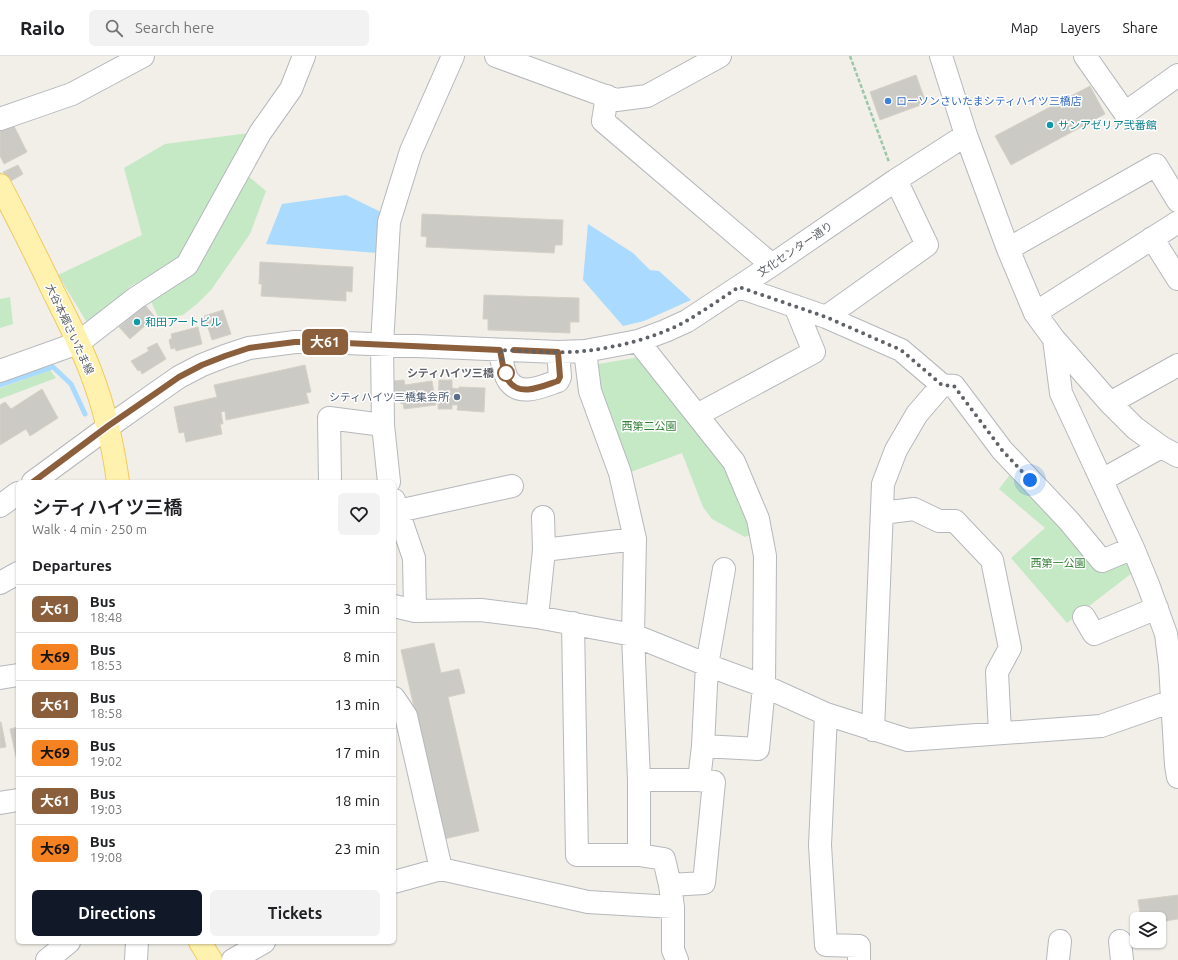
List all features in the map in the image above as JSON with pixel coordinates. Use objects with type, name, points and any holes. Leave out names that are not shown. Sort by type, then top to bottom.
[{"type":"main road","name":"大谷本郷さいたま線","points":[[3,196],[26,235],[90,371],[108,426],[118,480]]},
{"type":"main road","points":[[201,944],[211,960]]},
{"type":"street","points":[[0,119],[72,94],[143,56]]},
{"type":"street","points":[[0,371],[78,343],[136,298],[187,265],[260,133],[291,89],[304,56]]},
{"type":"street","points":[[389,480],[383,425],[382,345],[389,222],[412,151],[452,56]]},
{"type":"street","points":[[496,56],[525,60],[616,100],[647,96],[720,56]]},
{"type":"street","points":[[941,56],[966,135],[1008,249],[1035,313],[1054,339],[1110,403],[1135,428],[1169,451]]},
{"type":"street","points":[[1086,56],[1125,113],[1178,75]]},
{"type":"street","points":[[607,96],[604,121],[772,265]]},
{"type":"street","name":"文化センター通り","points":[[36,480],[108,426],[179,377],[202,365],[249,348],[295,342],[323,342],[558,352],[585,351],[638,341],[665,331],[687,321],[896,180],[966,135]]},
{"type":"street","points":[[1008,249],[1156,165],[1178,201]]},
{"type":"street","points":[[826,317],[927,245],[896,180]]},
{"type":"street","points":[[1035,313],[1178,222]]},
{"type":"street","points":[[1152,238],[1178,279]]},
{"type":"street","points":[[739,287],[826,317],[901,350],[942,385],[954,386],[1002,450],[1069,520],[1102,561],[1133,548]]},
{"type":"street","points":[[696,415],[814,352],[795,306]]},
{"type":"street","points":[[1054,339],[1061,392],[1133,548],[1166,634],[1175,700],[1177,769]]},
{"type":"street","points":[[638,341],[734,462],[758,519],[765,556],[764,686],[758,749],[703,746]]},
{"type":"street","points":[[500,350],[509,381],[513,386],[530,390],[558,381],[560,377],[558,352]]},
{"type":"street","points":[[585,351],[590,390],[620,473],[635,539],[633,635],[639,780],[639,855]]},
{"type":"street","points":[[1110,403],[1178,365]]},
{"type":"street","points":[[873,730],[883,484],[896,450],[917,414],[942,385]]},
{"type":"street","points":[[330,480],[329,418],[383,425]]},
{"type":"street","points":[[1102,480],[1169,451]]},
{"type":"street","points":[[512,486],[396,505],[414,558],[404,609],[481,610],[537,617],[633,635],[764,686],[826,714],[908,740],[1101,726],[1175,700]]},
{"type":"street","points":[[0,506],[16,494]]},
{"type":"street","points":[[882,513],[914,509],[939,521],[955,521],[992,560],[1010,648],[997,672],[1000,733]]},
{"type":"street","points":[[537,617],[544,550],[543,517]]},
{"type":"street","points":[[544,550],[635,539]]},
{"type":"street","points":[[699,780],[703,746],[707,665],[724,569]]},
{"type":"street","points":[[0,583],[16,574]]},
{"type":"street","points":[[1084,617],[1094,634],[1157,608]]},
{"type":"street","points":[[573,623],[576,855],[639,855],[664,859],[670,885],[673,950],[677,960]]},
{"type":"street","points":[[0,678],[16,675]]},
{"type":"street","points":[[396,701],[406,716],[441,869]]},
{"type":"street","points":[[826,714],[820,845],[826,946],[858,946],[859,960]]},
{"type":"street","points":[[639,780],[699,780],[714,782],[704,883],[670,885]]},
{"type":"street","points":[[0,803],[16,800]]},
{"type":"street","points":[[396,881],[441,869],[588,902],[672,907]]},
{"type":"street","points":[[48,960],[67,944]]},
{"type":"street","points":[[136,944],[136,960]]},
{"type":"street","points":[[232,960],[260,944]]},
{"type":"path","points":[[850,56],[896,180]]},
{"type":"green space","points":[[249,133],[192,236],[177,260],[131,286],[88,324],[58,275],[142,235],[124,168],[165,144]]},
{"type":"green space","points":[[247,175],[266,191],[250,234],[211,290],[198,303],[183,315],[159,319],[149,297]]},
{"type":"green space","points":[[10,297],[13,324],[0,328],[0,299]]},
{"type":"green space","name":"西第二公園","points":[[639,357],[728,465],[756,532],[745,537],[712,519],[703,507],[682,453],[628,473],[593,365]]},
{"type":"green space","points":[[50,370],[56,378],[0,399],[0,388]]},
{"type":"green space","name":"西第一公園","points":[[1015,468],[1101,564],[1125,555],[1132,573],[1067,623],[1011,558],[1045,528],[999,489]]},
{"type":"water","points":[[346,195],[383,213],[377,253],[266,244],[282,204]]},
{"type":"water","points":[[588,224],[633,253],[650,270],[659,271],[691,300],[644,321],[623,326],[583,280]]},
{"type":"building","points":[[916,75],[926,103],[880,120],[870,92]]},
{"type":"building","name":"サンアゼリア弐番館","points":[[1090,86],[1105,114],[1011,165],[995,136]]},
{"type":"building","points":[[11,120],[27,152],[4,164],[0,156],[0,125]]},
{"type":"building","points":[[18,165],[23,174],[9,182],[3,172]]},
{"type":"building","points":[[422,214],[563,220],[562,245],[555,245],[554,253],[426,247],[427,237],[421,236]]},
{"type":"building","points":[[260,262],[353,267],[352,292],[346,291],[346,301],[261,296],[262,284],[259,284]]},
{"type":"building","points":[[484,295],[579,298],[579,322],[570,322],[570,333],[488,330],[488,319],[483,319]]},
{"type":"building","name":"和田アートビル","points":[[145,305],[155,317],[130,339],[119,327]]},
{"type":"building","points":[[223,310],[231,334],[212,340],[204,316]]},
{"type":"building","points":[[198,327],[202,344],[176,351],[175,348],[171,349],[169,340],[172,338],[171,334]]},
{"type":"building","points":[[157,343],[166,359],[142,374],[131,361],[149,351],[147,348]]},
{"type":"building","points":[[305,365],[311,392],[306,393],[309,403],[226,420],[225,411],[221,412],[223,424],[220,424],[222,434],[186,442],[184,432],[179,433],[174,407],[217,397],[214,385]]},
{"type":"building","points":[[404,380],[405,385],[432,381],[436,405],[404,409],[403,403],[401,404],[400,399],[396,399],[393,381]]},
{"type":"building","points":[[439,380],[452,380],[452,388],[485,388],[484,412],[457,410],[458,405],[452,405],[452,409],[438,409]]},
{"type":"building","points":[[42,389],[58,418],[30,436],[26,429],[0,445],[0,405],[5,402],[11,409]]},
{"type":"building","points":[[434,643],[441,673],[459,669],[465,693],[448,697],[479,831],[444,839],[401,650]]},
{"type":"building","points":[[0,722],[6,747],[0,748]]},
{"type":"building","points":[[16,728],[16,757],[10,729]]},
{"type":"building","points":[[1178,895],[1178,919],[1166,921],[1166,912],[1140,912],[1138,900]]},
{"type":"waterway","points":[[0,385],[53,367],[71,384],[85,414]]},
{"type":"bus line","name":"大61","points":[[36,480],[108,426],[179,377],[202,365],[249,348],[295,342],[323,342],[500,350],[505,373],[513,386],[530,390],[558,381],[560,377],[558,352],[514,350]]},
{"type":"place","name":"ローソンさいたまシティハイツ三橋店","points":[[888,101]]},
{"type":"place","name":"サンアゼリア弐番館","points":[[1050,125]]},
{"type":"place","name":"和田アートビル","points":[[137,322]]},
{"type":"place","name":"シティハイツ三橋","points":[[506,373]]},
{"type":"place","name":"シティハイツ三橋集会所","points":[[457,397]]},
{"type":"route","points":[[506,373],[500,350],[558,352],[585,351],[638,341],[687,321],[739,287],[826,317],[901,350],[942,385],[954,386],[1002,450],[1030,480]]}]
